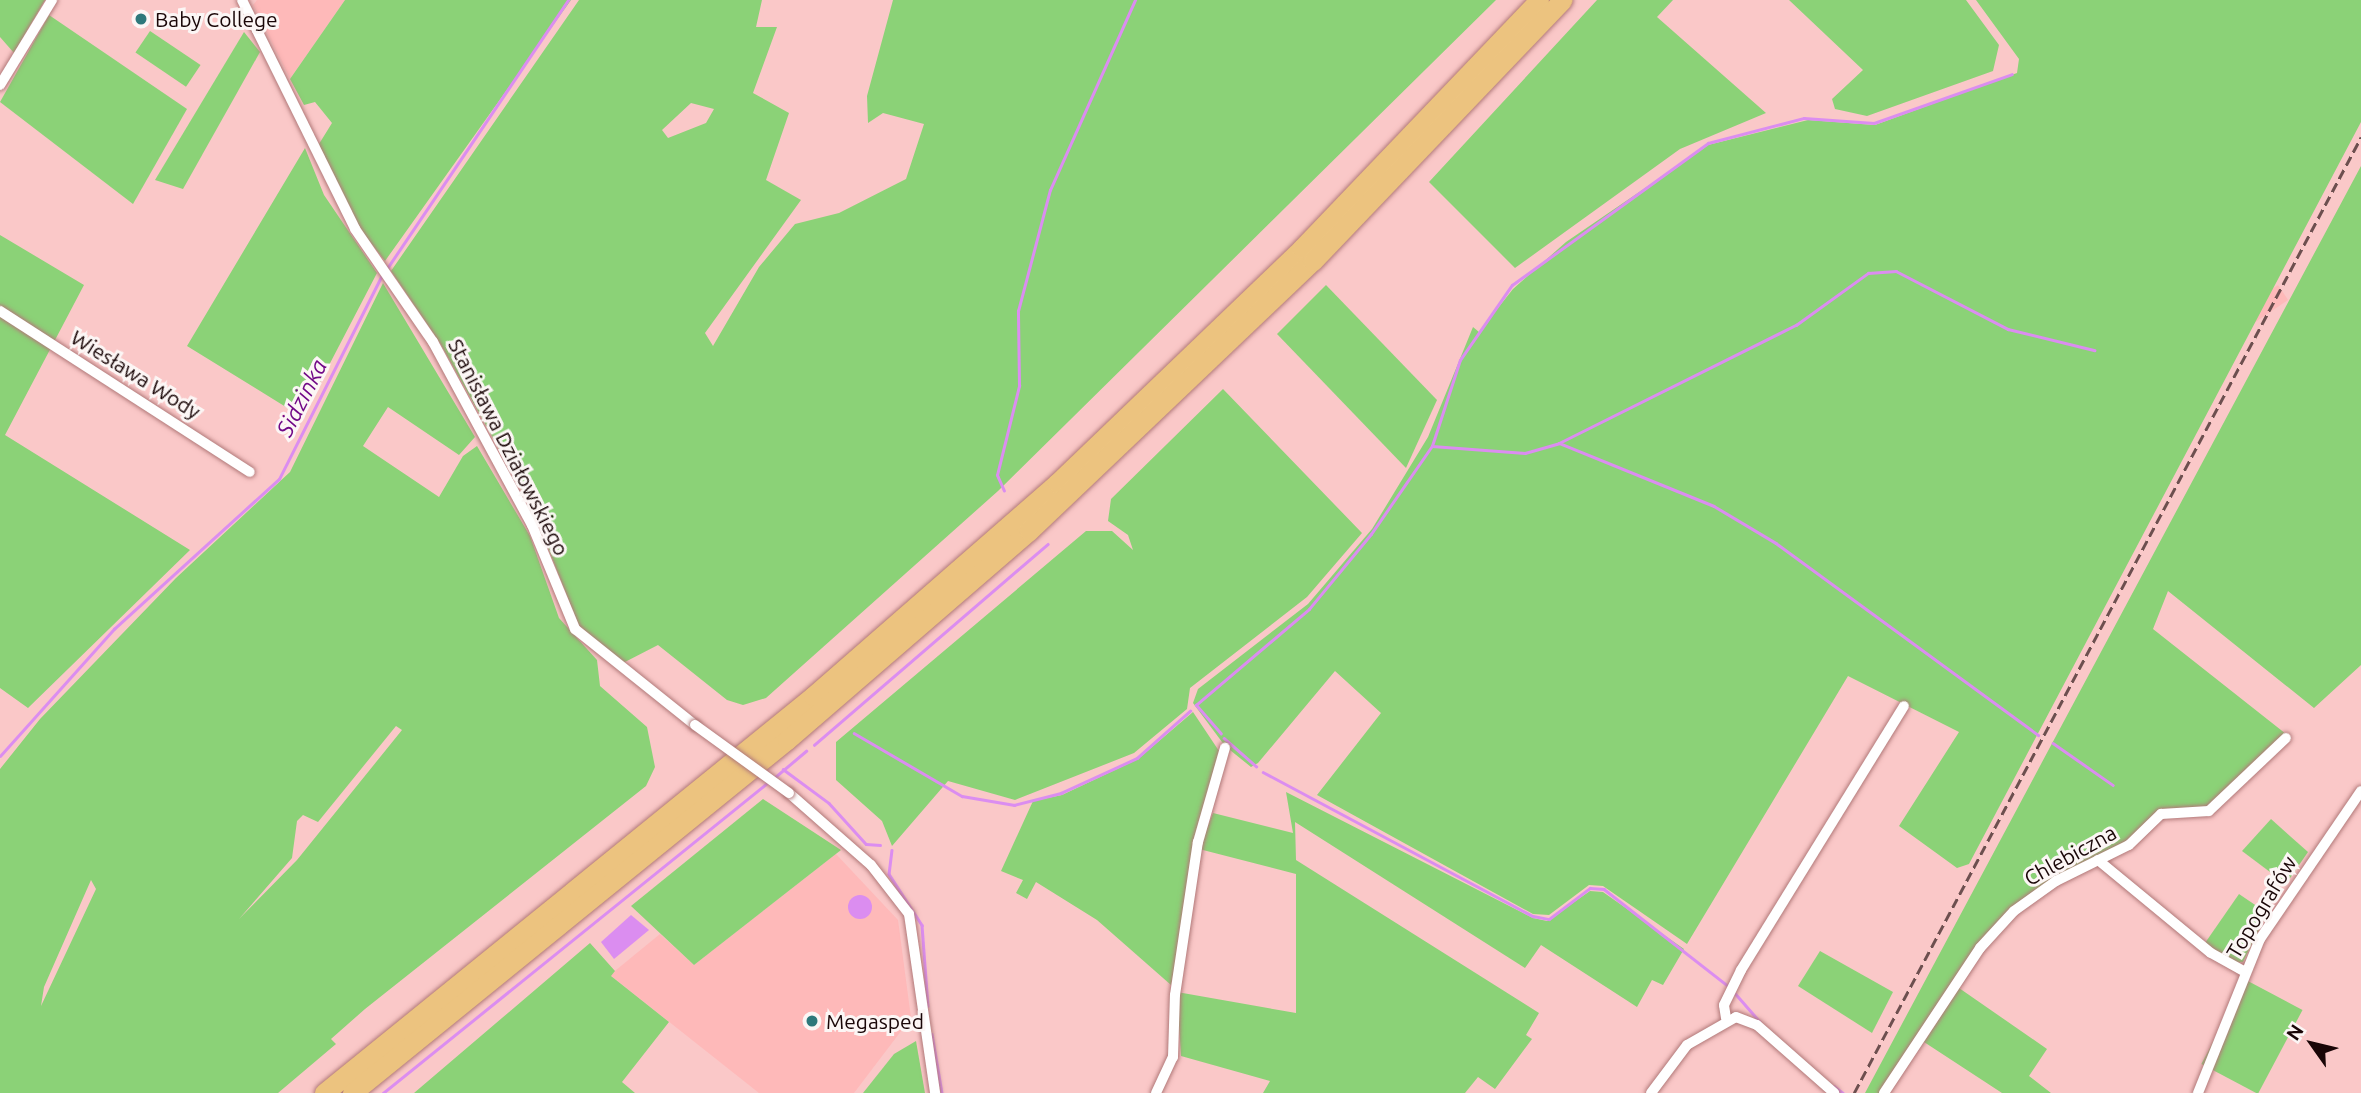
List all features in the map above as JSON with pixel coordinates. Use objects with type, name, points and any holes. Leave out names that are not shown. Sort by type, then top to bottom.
[{"type":"highway","points":[[324,1093],[823,687],[1047,492],[1303,248],[1539,0]]},
{"type":"highway","points":[[352,1093],[787,740],[1039,522],[1313,261],[1562,0]]},
{"type":"street","points":[[0,85],[52,0]]},
{"type":"street","name":"Stanisława Działowskiego","points":[[242,0],[341,203],[384,272],[433,342],[532,525],[575,629],[695,725],[789,793],[847,841],[909,914],[935,1093]]},
{"type":"street","name":"Wiesława Wody","points":[[0,310],[250,472]]},
{"type":"street","points":[[1726,1018],[1724,1005],[1741,970],[1904,706]]},
{"type":"street","name":"Chlebiczna","points":[[1884,1093],[2004,919],[2056,881],[2129,845],[2161,814],[2209,811],[2286,738]]},
{"type":"street","points":[[1156,1093],[1173,1057],[1175,995],[1198,842],[1225,748]]},
{"type":"street","name":"Topografów","points":[[2198,1093],[2244,971],[2288,892],[2361,791]]},
{"type":"street","points":[[2098,860],[2211,953],[2244,971]]},
{"type":"street","points":[[1651,1093],[1681,1050],[1726,1018],[1757,1025],[1834,1093]]},
{"type":"shaded area","points":[[257,0],[345,0],[290,79],[253,5]]},
{"type":"shaded area","points":[[2278,285],[2288,300],[1744,667],[1734,652]]},
{"type":"shaded area","points":[[836,854],[898,920],[911,1018],[854,1093],[759,1093],[610,975],[660,934],[694,965]]},
{"type":"shaded area","points":[[860,895],[869,898],[872,907],[869,916],[860,919],[851,916],[848,907],[851,898]]},
{"type":"shaded area","points":[[631,915],[649,930],[614,959],[601,942]]},
{"type":"green space","points":[[0,0],[45,0],[14,53],[0,37]]},
{"type":"green space","points":[[345,0],[571,0],[385,261],[349,215],[319,144],[332,123],[315,102],[304,105],[290,79]]},
{"type":"green space","points":[[579,0],[762,0],[756,27],[777,27],[753,93],[789,113],[766,180],[801,200],[705,333],[713,346],[759,267],[795,224],[839,213],[906,179],[924,124],[883,113],[868,123],[867,96],[893,0],[1496,0],[998,491],[766,698],[743,705],[727,700],[658,645],[623,663],[579,626],[533,510],[440,343],[391,271]],"holes":[[[691,103],[714,109],[706,123],[668,138],[662,130]]]},
{"type":"green space","points":[[1597,0],[1673,0],[1657,17],[1766,113],[1680,149],[1515,268],[1429,182]]},
{"type":"green space","points":[[1789,0],[1966,0],[1999,45],[1993,71],[1867,116],[1835,109],[1832,99],[1863,70]]},
{"type":"green space","points":[[1976,0],[2361,0],[2361,122],[1969,864],[1957,868],[1899,826],[1959,732],[1848,676],[1687,944],[1603,886],[1589,885],[1549,915],[1533,914],[1317,795],[1381,713],[1335,671],[1258,763],[1251,767],[1225,746],[1193,703],[1198,689],[1308,604],[1372,529],[1428,437],[1473,327],[1479,332],[1513,289],[1566,242],[1708,145],[1808,120],[1875,125],[2017,73],[2019,59]]},
{"type":"green space","points":[[49,15],[187,109],[133,204],[0,102]]},
{"type":"green space","points":[[150,31],[201,65],[186,87],[135,53]]},
{"type":"green space","points":[[244,32],[260,52],[183,189],[155,180]]},
{"type":"green space","points":[[305,148],[324,195],[377,273],[302,417],[187,346]]},
{"type":"green space","points":[[2361,166],[2361,665],[2314,708],[2168,591],[2153,629],[2286,734],[2207,807],[2161,809],[2127,843],[2005,914],[1879,1093],[1865,1093]]},
{"type":"green space","points":[[0,235],[84,285],[5,435],[190,550],[28,708],[0,688]]},
{"type":"green space","points":[[383,283],[475,437],[459,455],[388,407],[363,446],[439,497],[463,456],[477,446],[530,536],[559,618],[597,660],[600,686],[647,727],[655,767],[646,786],[365,1009],[331,1039],[336,1044],[278,1093],[0,1093],[0,769],[40,719],[176,578],[290,472]],"holes":[[[396,726],[402,730],[297,860],[239,919],[292,858],[297,821],[303,815],[318,822]],[[91,880],[96,889],[41,1006],[44,987]]]},
{"type":"green space","points":[[1326,285],[1437,400],[1406,468],[1277,334]]},
{"type":"green space","points":[[1223,389],[1362,533],[1307,597],[1190,688],[1187,709],[1134,753],[1015,800],[948,781],[892,846],[882,821],[836,780],[836,742],[1086,531],[1112,531],[1133,550],[1128,535],[1108,521],[1111,499]]},
{"type":"green space","points":[[1193,712],[1221,754],[1171,985],[1097,920],[1036,882],[1027,899],[1016,893],[1023,880],[1001,871],[1033,801],[1062,795],[1138,759]]},
{"type":"green space","points":[[1286,792],[1533,918],[1547,921],[1590,891],[1603,892],[1684,949],[1663,985],[1652,980],[1637,1007],[1541,945],[1525,968],[1295,822],[1296,860],[1539,1013],[1526,1035],[1532,1039],[1495,1089],[1478,1077],[1465,1093],[1263,1093],[1270,1081],[1181,1056],[1177,992],[1296,1013],[1296,874],[1199,849],[1213,813],[1293,833]]},
{"type":"green space","points":[[763,799],[841,850],[694,965],[631,906]]},
{"type":"green space","points":[[2271,819],[2308,852],[2286,884],[2242,851]]},
{"type":"green space","points":[[2239,894],[2267,913],[2243,962],[2234,963],[2205,943]]},
{"type":"green space","points":[[590,943],[615,971],[611,976],[669,1022],[622,1082],[635,1093],[414,1093]]},
{"type":"green space","points":[[1820,951],[1893,992],[1872,1033],[1798,986]]},
{"type":"green space","points":[[2246,980],[2303,1010],[2258,1093],[2201,1064]]},
{"type":"green space","points":[[1959,988],[2047,1049],[2029,1076],[2051,1093],[2002,1093],[1924,1042]]},
{"type":"green space","points":[[916,1041],[925,1093],[863,1093],[894,1054]]},
{"type":"waterway","name":"Sidzinka","points":[[386,270],[568,0]]},
{"type":"waterway","points":[[1004,491],[997,475],[1019,386],[1018,311],[1050,190],[1135,0]]},
{"type":"waterway","points":[[1221,734],[1196,705],[1309,609],[1371,534],[1432,446],[1460,360],[1512,285],[1708,143],[1804,118],[1874,123],[2012,74]]},
{"type":"waterway","points":[[1432,446],[1525,453],[1559,443],[1796,325],[1868,273],[1896,271],[2008,329],[2094,350]]},
{"type":"waterway","name":"Sidzinka","points":[[0,756],[114,629],[279,479],[382,275]]},
{"type":"waterway","points":[[1559,443],[1714,506],[1776,543],[2038,735]]},
{"type":"waterway","points":[[814,745],[1048,544]]},
{"type":"waterway","points":[[854,733],[962,796],[1014,805],[1061,793],[1137,758],[1190,711]]},
{"type":"waterway","points":[[1224,738],[1256,766]]},
{"type":"waterway","points":[[2053,743],[2113,785]]},
{"type":"waterway","points":[[774,778],[806,751]]},
{"type":"waterway","points":[[783,769],[829,803],[866,844],[880,845]]},
{"type":"waterway","points":[[1263,772],[1533,916],[1549,919],[1590,888],[1604,889],[1728,986]]},
{"type":"waterway","points":[[383,1093],[769,782]]},
{"type":"waterway","points":[[892,850],[889,874],[922,925],[928,1006]]},
{"type":"waterway","points":[[1735,993],[1760,1022]]},
{"type":"waterway","points":[[932,1034],[942,1093]]},
{"type":"waterway","points":[[1834,1086],[1843,1093]]},
{"type":"railway","points":[[1854,1093],[2361,137]]},
{"type":"place","name":"Baby College","points":[[141,19]]},
{"type":"place","name":"Megasped","points":[[812,1021]]}]
